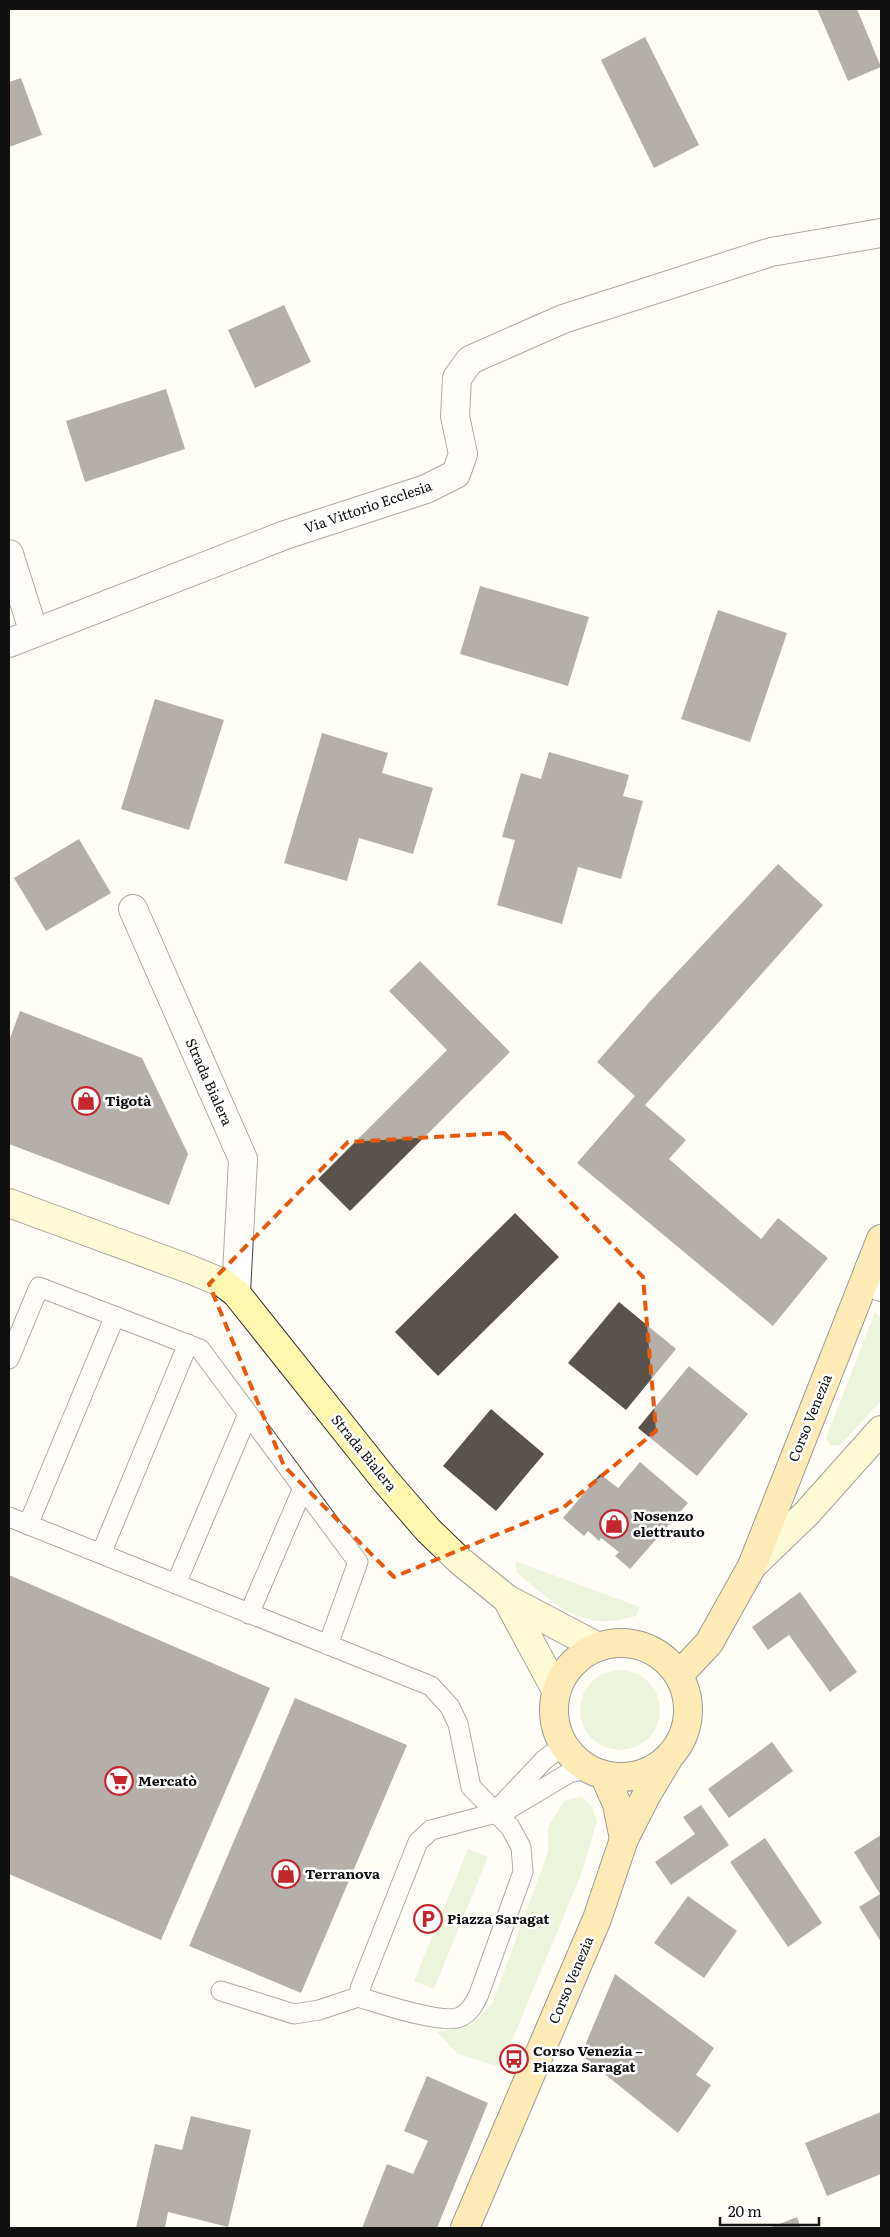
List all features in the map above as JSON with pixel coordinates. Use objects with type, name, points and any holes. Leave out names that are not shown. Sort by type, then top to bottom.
[{"type":"main road","name":"Corso Venezia","points":[[679,1675],[709,1643],[752,1566],[875,1278],[881,1239]]},
{"type":"main road","points":[[621,1643],[644,1646],[664,1658],[679,1675],[688,1697],[688,1719],[681,1741],[668,1759],[649,1772],[627,1778],[595,1773],[573,1759],[563,1746],[555,1728],[553,1709],[556,1690],[564,1672],[578,1658],[598,1646],[621,1643]]},
{"type":"main road","name":"Corso Venezia","points":[[466,2228],[597,1919],[624,1839],[647,1794],[668,1759]]},
{"type":"main road","name":"Corso Venezia","points":[[595,1773],[617,1804],[624,1839]]},
{"type":"street","name":"Via Vittorio Ecclesia","points":[[9,643],[285,535],[426,489],[456,474],[463,454],[455,416],[457,378],[470,360],[563,320],[771,252],[881,233]]},
{"type":"street","points":[[9,554],[34,633]]},
{"type":"street","name":"Strada Bialera","points":[[133,909],[243,1159],[236,1293]]},
{"type":"street","name":"Strada Bialera","points":[[9,1203],[189,1269],[223,1284],[236,1293],[384,1479],[459,1560],[507,1599],[598,1646]]},
{"type":"street","name":"Corso Venezia","points":[[752,1566],[807,1513],[881,1430]]},
{"type":"street","name":"Strada Bialera","points":[[507,1599],[556,1690]]},
{"type":"lane","points":[[9,1360],[39,1287],[200,1349],[358,1562],[328,1646]]},
{"type":"lane","points":[[28,1524],[115,1316]]},
{"type":"lane","points":[[101,1554],[188,1344]]},
{"type":"lane","points":[[176,1584],[248,1414]]},
{"type":"lane","points":[[249,1614],[303,1488]]},
{"type":"lane","points":[[9,1517],[431,1686],[450,1707],[458,1724],[471,1788],[510,1827],[521,1847],[523,1872],[480,1994],[472,2008],[462,2016],[452,2019],[411,2012],[358,1997],[319,2010],[294,2014],[220,1991]]},
{"type":"lane","points":[[495,1812],[544,1760],[563,1746]]},
{"type":"lane","points":[[358,1997],[418,1842],[431,1830],[508,1810],[569,1773],[595,1773]]},
{"type":"highlighted area","points":[[504,1133],[643,1277],[656,1431],[564,1507],[394,1577],[284,1466],[209,1284],[348,1142]]},
{"type":"green space","points":[[875,1312],[881,1318],[881,1401],[840,1445],[830,1446],[826,1438]]},
{"type":"green space","points":[[515,1561],[640,1607],[636,1616],[600,1621],[585,1619],[558,1606],[517,1573]]},
{"type":"green space","points":[[620,1670],[635,1673],[648,1682],[657,1695],[660,1710],[657,1725],[648,1738],[635,1747],[620,1750],[605,1747],[592,1738],[583,1725],[580,1710],[583,1695],[592,1682],[605,1673]]},
{"type":"green space","points":[[581,1796],[592,1807],[597,1821],[582,1872],[501,2067],[458,2054],[437,2032],[473,2024],[492,2004],[548,1852],[548,1827],[564,1801]]},
{"type":"green space","points":[[468,1849],[488,1857],[434,1989],[414,1981]]},
{"type":"building","points":[[817,9],[857,9],[881,67],[848,81]]},
{"type":"building","points":[[645,37],[699,145],[654,168],[601,60]]},
{"type":"building","points":[[21,78],[42,135],[9,147],[9,82]]},
{"type":"building","points":[[284,305],[311,362],[255,388],[228,330]]},
{"type":"building","points":[[166,389],[185,449],[85,482],[66,421]]},
{"type":"building","points":[[480,586],[589,617],[568,686],[460,654]]},
{"type":"building","points":[[718,610],[787,633],[750,742],[681,719]]},
{"type":"building","points":[[155,699],[224,720],[189,830],[121,809]]},
{"type":"building","points":[[322,733],[388,753],[382,773],[433,788],[413,854],[359,838],[347,881],[284,863]]},
{"type":"building","points":[[549,752],[629,775],[623,796],[643,801],[621,879],[578,867],[562,924],[497,905],[515,840],[502,837],[521,773],[541,779]]},
{"type":"building","points":[[79,839],[111,893],[46,931],[14,878]]},
{"type":"building","points":[[778,864],[823,905],[645,1105],[686,1140],[669,1159],[761,1239],[778,1218],[828,1258],[773,1326],[577,1163],[635,1096],[597,1062],[652,999]]},
{"type":"building","points":[[420,961],[510,1052],[350,1211],[318,1179],[447,1050],[389,991]]},
{"type":"building","name":"Tigotà","points":[[20,1011],[142,1058],[188,1154],[169,1205],[9,1144],[9,1041]]},
{"type":"building","points":[[515,1213],[559,1257],[438,1376],[395,1332]]},
{"type":"building","points":[[619,1302],[676,1349],[626,1410],[568,1363]]},
{"type":"building","points":[[689,1366],[748,1414],[697,1476],[638,1428]]},
{"type":"building","points":[[491,1409],[544,1454],[496,1511],[443,1466]]},
{"type":"building","name":"Nosenzo elettrauto","points":[[640,1462],[688,1503],[630,1569],[615,1556],[619,1552],[601,1538],[599,1541],[588,1531],[584,1536],[563,1518],[600,1474],[618,1488]]},
{"type":"building","name":"Mercatò","points":[[9,1575],[270,1688],[161,1940],[9,1874]]},
{"type":"building","points":[[800,1592],[857,1672],[830,1692],[789,1635],[768,1650],[752,1627]]},
{"type":"building","name":"Terranova","points":[[295,1698],[407,1745],[301,1993],[189,1946]]},
{"type":"building","points":[[772,1742],[793,1771],[729,1818],[708,1789]]},
{"type":"building","points":[[701,1805],[729,1845],[671,1885],[655,1862],[695,1834],[683,1817]]},
{"type":"building","points":[[881,1835],[881,1942],[859,1907],[880,1894],[854,1852]]},
{"type":"building","points":[[765,1838],[822,1923],[788,1947],[730,1862]]},
{"type":"building","points":[[688,1896],[737,1931],[704,1978],[654,1943]]},
{"type":"building","points":[[615,1974],[714,2048],[696,2075],[711,2085],[678,2133],[581,2055]]},
{"type":"building","points":[[427,2076],[488,2103],[437,2228],[362,2228],[387,2164],[413,2174],[428,2141],[404,2131]]},
{"type":"building","points":[[881,2112],[881,2174],[827,2196],[805,2143]]},
{"type":"building","points":[[191,2116],[251,2130],[228,2227],[168,2212],[165,2228],[136,2228],[155,2144],[182,2150]]},
{"type":"building","points":[[797,2217],[801,2228],[769,2228]]},
{"type":"place","name":"Tigotà","points":[[86,1101]]},
{"type":"place","name":"Nosenzo elettrauto","points":[[614,1524]]},
{"type":"place","name":"Mercatò","points":[[119,1781]]},
{"type":"place","name":"Terranova","points":[[286,1874]]},
{"type":"place","name":"Piazza Saragat","points":[[428,1919]]},
{"type":"place","name":"Corso Venezia – Piazza Saragat","points":[[514,2059]]}]
